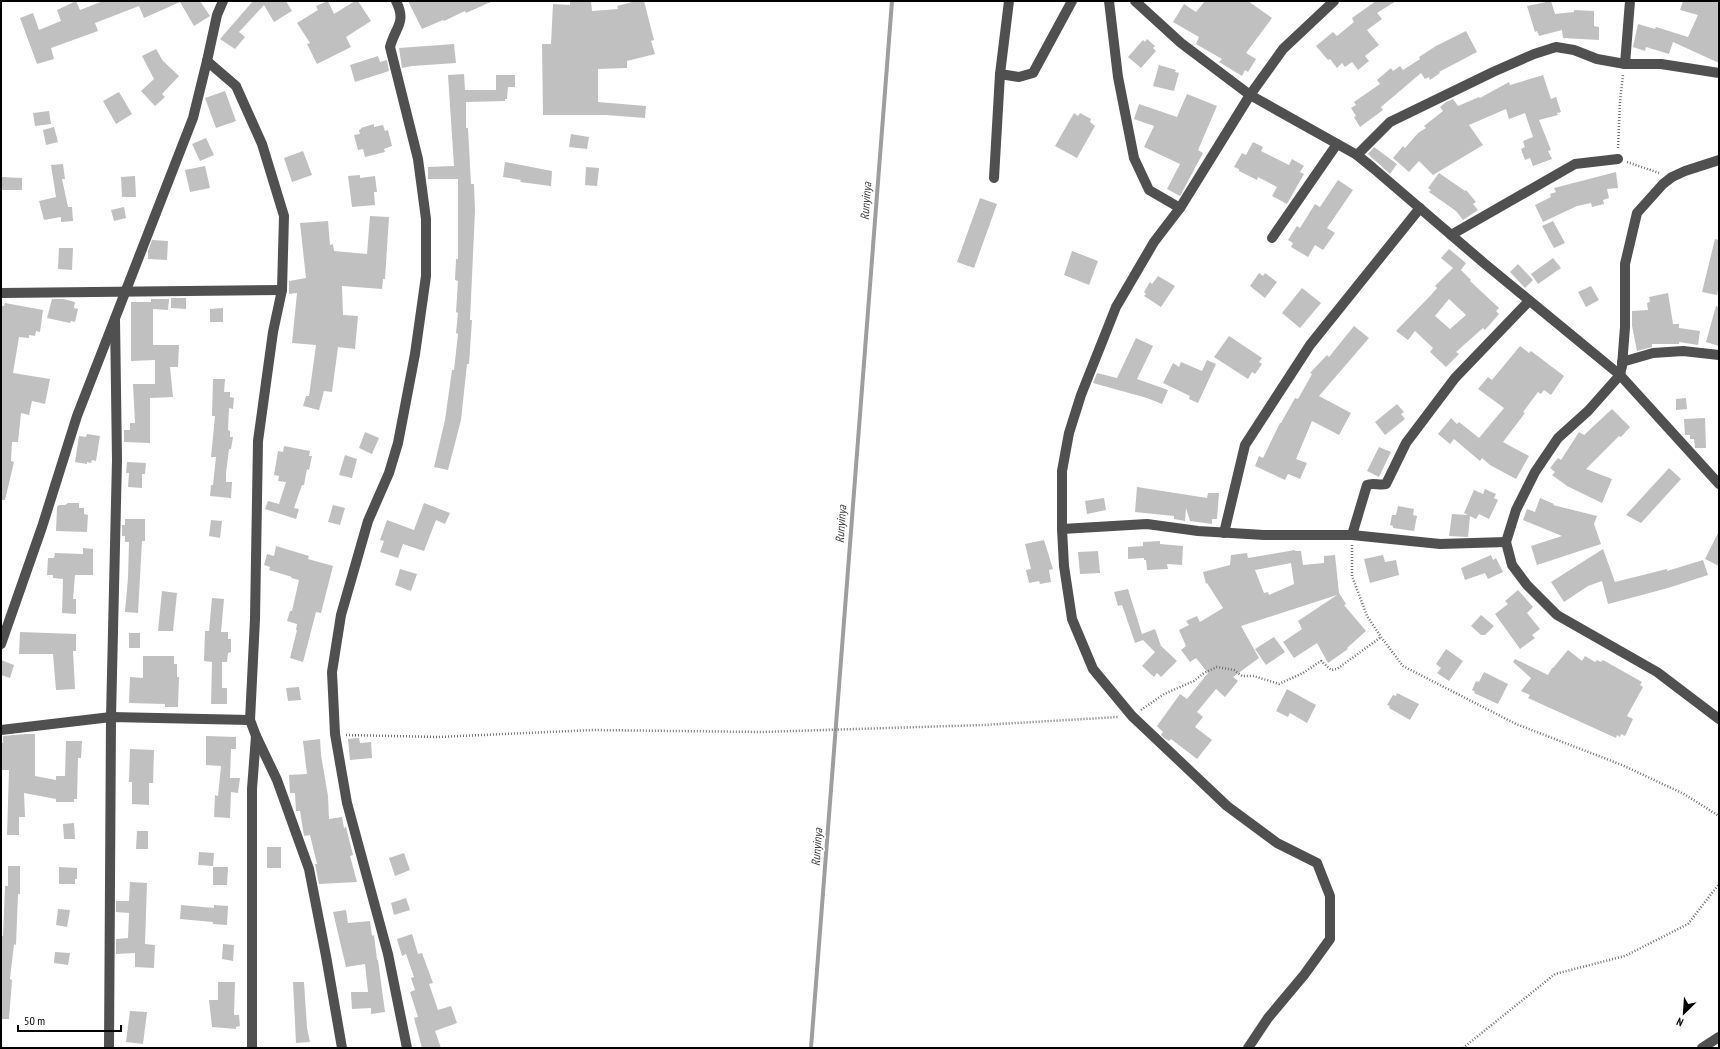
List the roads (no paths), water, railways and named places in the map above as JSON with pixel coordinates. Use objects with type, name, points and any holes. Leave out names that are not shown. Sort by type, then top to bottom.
[{"type":"street","points":[[1,644],[42,527],[77,416],[192,118],[217,15],[223,1]]},
{"type":"street","points":[[396,1],[401,11],[401,20],[393,37],[390,48],[418,159],[426,219],[426,276],[415,354],[398,443],[389,473],[368,521],[341,616],[332,672],[335,734],[347,803],[388,954],[407,1048]]},
{"type":"street","points":[[994,178],[1000,74],[1009,1]]},
{"type":"street","points":[[1000,74],[1020,77],[1033,73],[1072,1]]},
{"type":"street","points":[[1109,1],[1118,77],[1134,158],[1149,190],[1180,208]]},
{"type":"street","points":[[1135,1],[1181,43],[1250,95],[1357,155],[1529,301],[1620,375],[1719,484]]},
{"type":"street","points":[[1248,1048],[1268,1018],[1304,975],[1330,939],[1330,896],[1316,863],[1278,843],[1227,806],[1132,716],[1092,669],[1072,619],[1064,566],[1062,471],[1069,433],[1081,395],[1116,307],[1154,242],[1180,208],[1250,95],[1283,49],[1334,1]]},
{"type":"street","points":[[1625,64],[1630,1]]},
{"type":"street","points":[[1357,155],[1390,122],[1487,75],[1534,54],[1556,47],[1574,50],[1596,59],[1625,64],[1661,64],[1719,74]]},
{"type":"street","points":[[207,61],[236,86],[262,144],[284,216],[282,290],[273,332],[258,441],[256,619],[250,720],[277,780],[308,869],[326,956],[342,1048]]},
{"type":"street","points":[[1272,238],[1338,144]]},
{"type":"street","points":[[1451,235],[1575,164],[1618,159]]},
{"type":"street","points":[[1719,160],[1685,171],[1672,177],[1663,184],[1637,213],[1625,264],[1624,327],[1620,375],[1588,411],[1558,438],[1535,472],[1516,510],[1506,542],[1512,565],[1527,585],[1557,615],[1657,672],[1719,719]]},
{"type":"street","points":[[1224,533],[1245,445],[1310,345],[1420,208]]},
{"type":"street","points":[[1,293],[282,290]]},
{"type":"street","points":[[1352,535],[1367,485],[1371,484],[1382,486],[1386,484],[1406,443],[1455,378],[1529,301]]},
{"type":"street","points":[[109,1048],[111,717],[118,460],[115,319]]},
{"type":"street","points":[[1622,362],[1653,353],[1683,351],[1719,355]]},
{"type":"street","points":[[1062,528],[1147,524],[1224,533],[1264,535],[1352,535],[1440,544],[1506,542]]},
{"type":"street","points":[[1,730],[111,717],[250,720]]},
{"type":"street","points":[[252,1048],[252,789],[256,736]]},
{"type":"street","points":[[1702,1048],[1719,1037]]},
{"type":"waterway","name":"Runyinya","points":[[811,1048],[892,1]]}]
